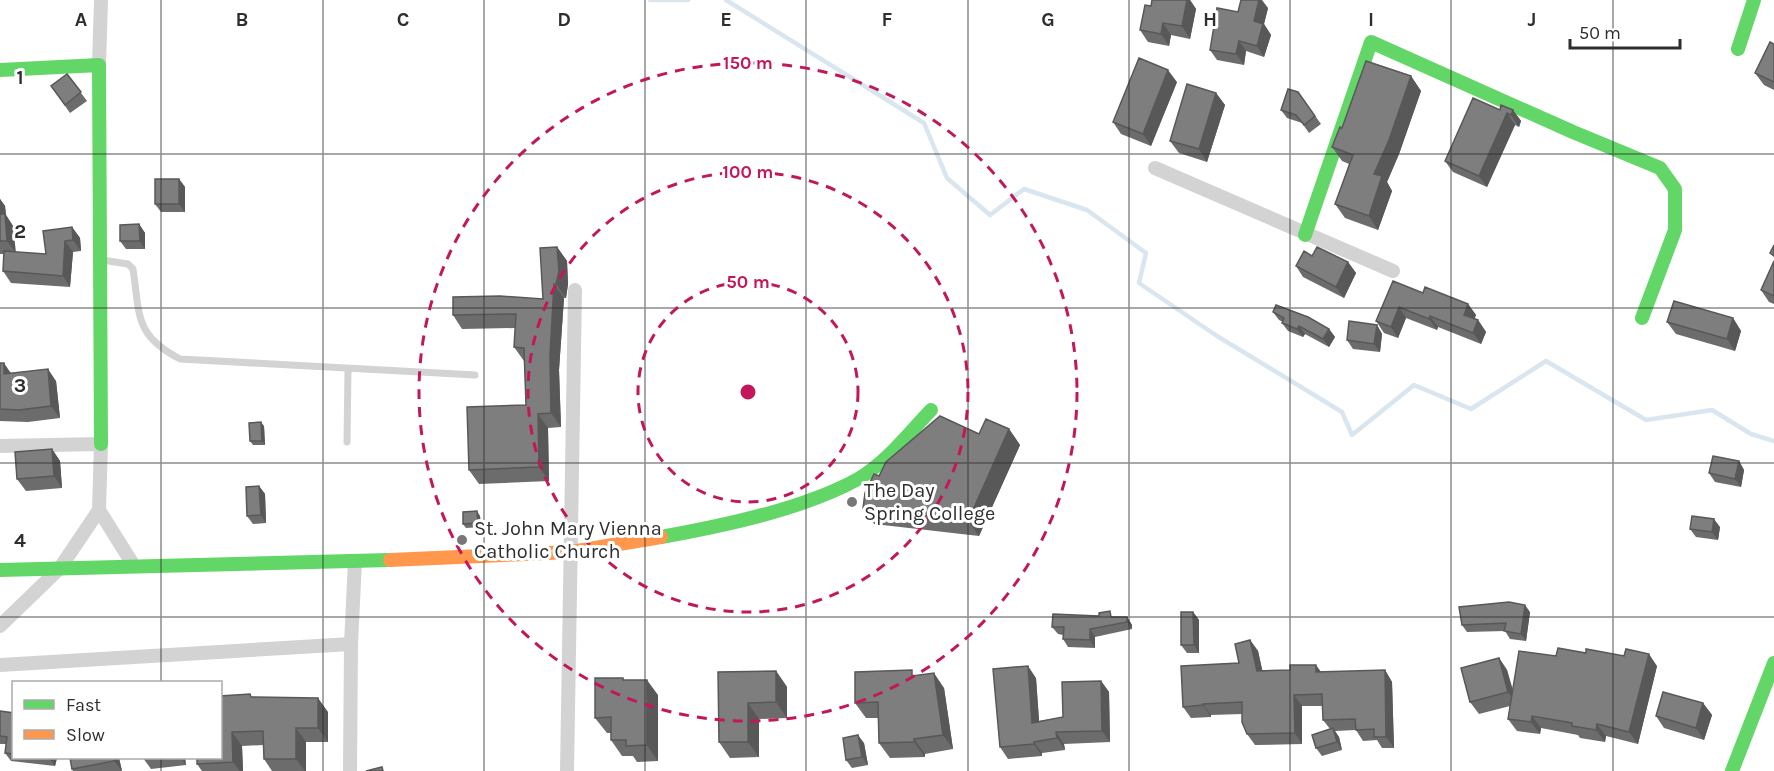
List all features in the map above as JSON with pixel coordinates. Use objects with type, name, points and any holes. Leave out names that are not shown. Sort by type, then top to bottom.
[{"type":"street","points":[[0,626],[60,568],[99,510],[101,0]]},
{"type":"street","points":[[1738,49],[1754,0]]},
{"type":"street","points":[[1305,234],[1371,42],[1660,168],[1676,189],[1675,230],[1642,318]]},
{"type":"street","points":[[0,70],[99,65]]},
{"type":"street","points":[[1155,168],[1394,271]]},
{"type":"street","points":[[567,771],[575,290]]},
{"type":"street","points":[[0,570],[355,561],[571,552],[695,531],[761,515],[822,495],[860,478],[886,456],[931,410]]},
{"type":"street","points":[[0,446],[101,444]]},
{"type":"street","points":[[99,510],[134,566]]},
{"type":"street","points":[[350,771],[351,644],[355,561]]},
{"type":"street","points":[[0,665],[351,644]]},
{"type":"street","points":[[1732,771],[1774,663]]},
{"type":"lane","points":[[100,260],[128,264],[133,269],[141,322],[148,336],[160,349],[180,359],[475,375]]},
{"type":"lane","points":[[347,442],[348,369]]},
{"type":"building","points":[[1152,0],[1187,0],[1182,26],[1163,23],[1161,34],[1140,30],[1145,5],[1151,6]]},
{"type":"building","points":[[1241,0],[1259,0],[1254,21],[1263,24],[1257,46],[1239,41],[1236,54],[1210,50],[1217,8],[1238,12]]},
{"type":"building","points":[[1770,42],[1774,44],[1774,82],[1755,73]]},
{"type":"building","points":[[1139,58],[1168,70],[1143,134],[1113,122]]},
{"type":"building","points":[[1366,61],[1411,76],[1389,140],[1374,174],[1382,176],[1369,216],[1335,204],[1353,155],[1332,147],[1340,127],[1342,128]]},
{"type":"building","points":[[67,74],[81,92],[65,105],[51,86]]},
{"type":"building","points":[[1187,84],[1216,93],[1199,149],[1170,141]]},
{"type":"building","points":[[1288,89],[1298,92],[1315,116],[1304,125],[1296,115],[1281,110]]},
{"type":"building","points":[[1473,98],[1500,110],[1501,105],[1513,110],[1511,115],[1507,113],[1479,176],[1445,161]]},
{"type":"building","points":[[155,179],[179,179],[179,204],[155,204]]},
{"type":"building","points":[[0,214],[5,214],[7,241],[0,241]]},
{"type":"building","points":[[139,224],[140,241],[120,241],[120,225]]},
{"type":"building","points":[[72,227],[73,240],[65,241],[63,276],[3,271],[4,251],[46,254],[43,231]]},
{"type":"building","points":[[557,247],[559,271],[556,284],[554,284],[550,356],[551,413],[538,414],[539,467],[469,470],[467,407],[526,405],[524,348],[514,347],[516,314],[453,315],[453,297],[500,296],[543,299],[540,248]]},
{"type":"building","points":[[1317,247],[1348,262],[1336,287],[1296,266],[1304,251],[1312,256]]},
{"type":"building","points":[[1774,261],[1774,296],[1761,290]]},
{"type":"building","points":[[1393,281],[1423,293],[1425,287],[1468,304],[1464,315],[1478,320],[1473,333],[1399,307],[1391,327],[1376,321]]},
{"type":"building","points":[[1674,301],[1733,318],[1727,339],[1667,322]]},
{"type":"building","points":[[1276,305],[1308,317],[1329,329],[1323,339],[1299,326],[1297,329],[1282,323],[1284,318],[1273,312]]},
{"type":"building","points":[[1349,321],[1377,325],[1374,344],[1347,340]]},
{"type":"building","points":[[0,363],[4,363],[4,374],[48,369],[51,406],[19,410],[0,409]]},
{"type":"building","points":[[940,416],[979,434],[986,419],[1009,429],[968,521],[863,508],[865,493],[874,474],[879,476],[886,462]]},
{"type":"building","points":[[261,422],[262,441],[250,441],[249,423]]},
{"type":"building","points":[[52,449],[54,476],[17,479],[15,452]]},
{"type":"building","points":[[1713,456],[1739,461],[1735,479],[1709,473]]},
{"type":"building","points":[[259,486],[261,515],[247,516],[246,487]]},
{"type":"building","points":[[477,511],[478,523],[463,524],[463,512]]},
{"type":"building","points":[[1692,516],[1714,519],[1712,532],[1690,529]]},
{"type":"building","points":[[1509,602],[1525,605],[1521,634],[1504,631],[1506,623],[1462,625],[1459,607]]},
{"type":"building","points":[[1110,611],[1111,617],[1127,617],[1127,622],[1090,629],[1090,640],[1063,639],[1064,627],[1052,627],[1053,614],[1099,616],[1099,613]]},
{"type":"building","points":[[1181,612],[1193,612],[1194,645],[1181,645]]},
{"type":"building","points":[[1250,640],[1257,671],[1290,670],[1290,665],[1316,665],[1316,672],[1385,670],[1386,737],[1374,737],[1374,729],[1356,730],[1355,719],[1323,720],[1322,694],[1294,695],[1295,733],[1247,734],[1242,722],[1242,702],[1183,707],[1181,666],[1239,663],[1235,644]]},
{"type":"building","points":[[1558,648],[1586,653],[1586,649],[1624,656],[1626,649],[1649,654],[1629,732],[1597,724],[1596,730],[1532,716],[1531,722],[1508,719],[1519,651],[1556,656]]},
{"type":"building","points":[[1499,658],[1508,692],[1470,702],[1461,668]]},
{"type":"building","points":[[1028,666],[1032,723],[1063,717],[1062,682],[1101,681],[1102,731],[1056,732],[1057,738],[1034,742],[1034,744],[1000,747],[993,669]]},
{"type":"building","points":[[912,670],[912,676],[934,673],[943,735],[914,739],[914,742],[879,743],[878,702],[855,703],[855,672]]},
{"type":"building","points":[[776,671],[776,702],[748,703],[748,742],[719,742],[718,672]]},
{"type":"building","points":[[595,678],[647,680],[647,745],[626,746],[626,740],[611,740],[611,717],[595,718]]},
{"type":"building","points":[[1663,692],[1703,703],[1696,728],[1656,716]]},
{"type":"building","points":[[250,694],[251,697],[318,698],[318,728],[296,728],[296,759],[264,759],[263,731],[232,732],[233,762],[197,764],[197,759],[222,759],[222,696]]},
{"type":"building","points":[[0,711],[12,713],[12,754],[5,753],[7,737],[0,736]]},
{"type":"building","points":[[1333,728],[1337,742],[1316,748],[1312,735]]},
{"type":"building","points":[[858,735],[862,757],[846,760],[843,738]]},
{"type":"building","points":[[70,759],[114,759],[114,761],[72,769]]},
{"type":"building","points":[[382,767],[383,771],[366,771]]},
{"type":"waterway","points":[[650,0],[688,0]]},
{"type":"waterway","points":[[726,0],[924,123],[947,178],[990,215],[1024,189],[1087,210],[1146,253],[1139,283],[1217,336],[1342,412],[1352,435],[1414,385],[1471,409],[1546,361],[1646,420],[1712,410],[1751,434],[1774,441]]},
{"type":"traffic: fast","points":[[1738,49],[1754,0]]},
{"type":"traffic: fast","points":[[1305,235],[1371,42],[1660,168],[1675,189],[1675,230],[1642,318]]},
{"type":"traffic: fast","points":[[0,70],[99,65],[101,444]]},
{"type":"traffic: fast","points":[[661,537],[762,515],[837,490],[878,465],[931,410]]},
{"type":"traffic: fast","points":[[0,570],[390,560]]},
{"type":"traffic: fast","points":[[1732,771],[1774,663]]},
{"type":"traffic: slow","points":[[390,560],[571,552],[661,537]]},
{"type":"place","name":"The Day Spring College","points":[[852,502]]},
{"type":"place","name":"St. John Mary Vienna Catholic Church","points":[[462,540]]}]
